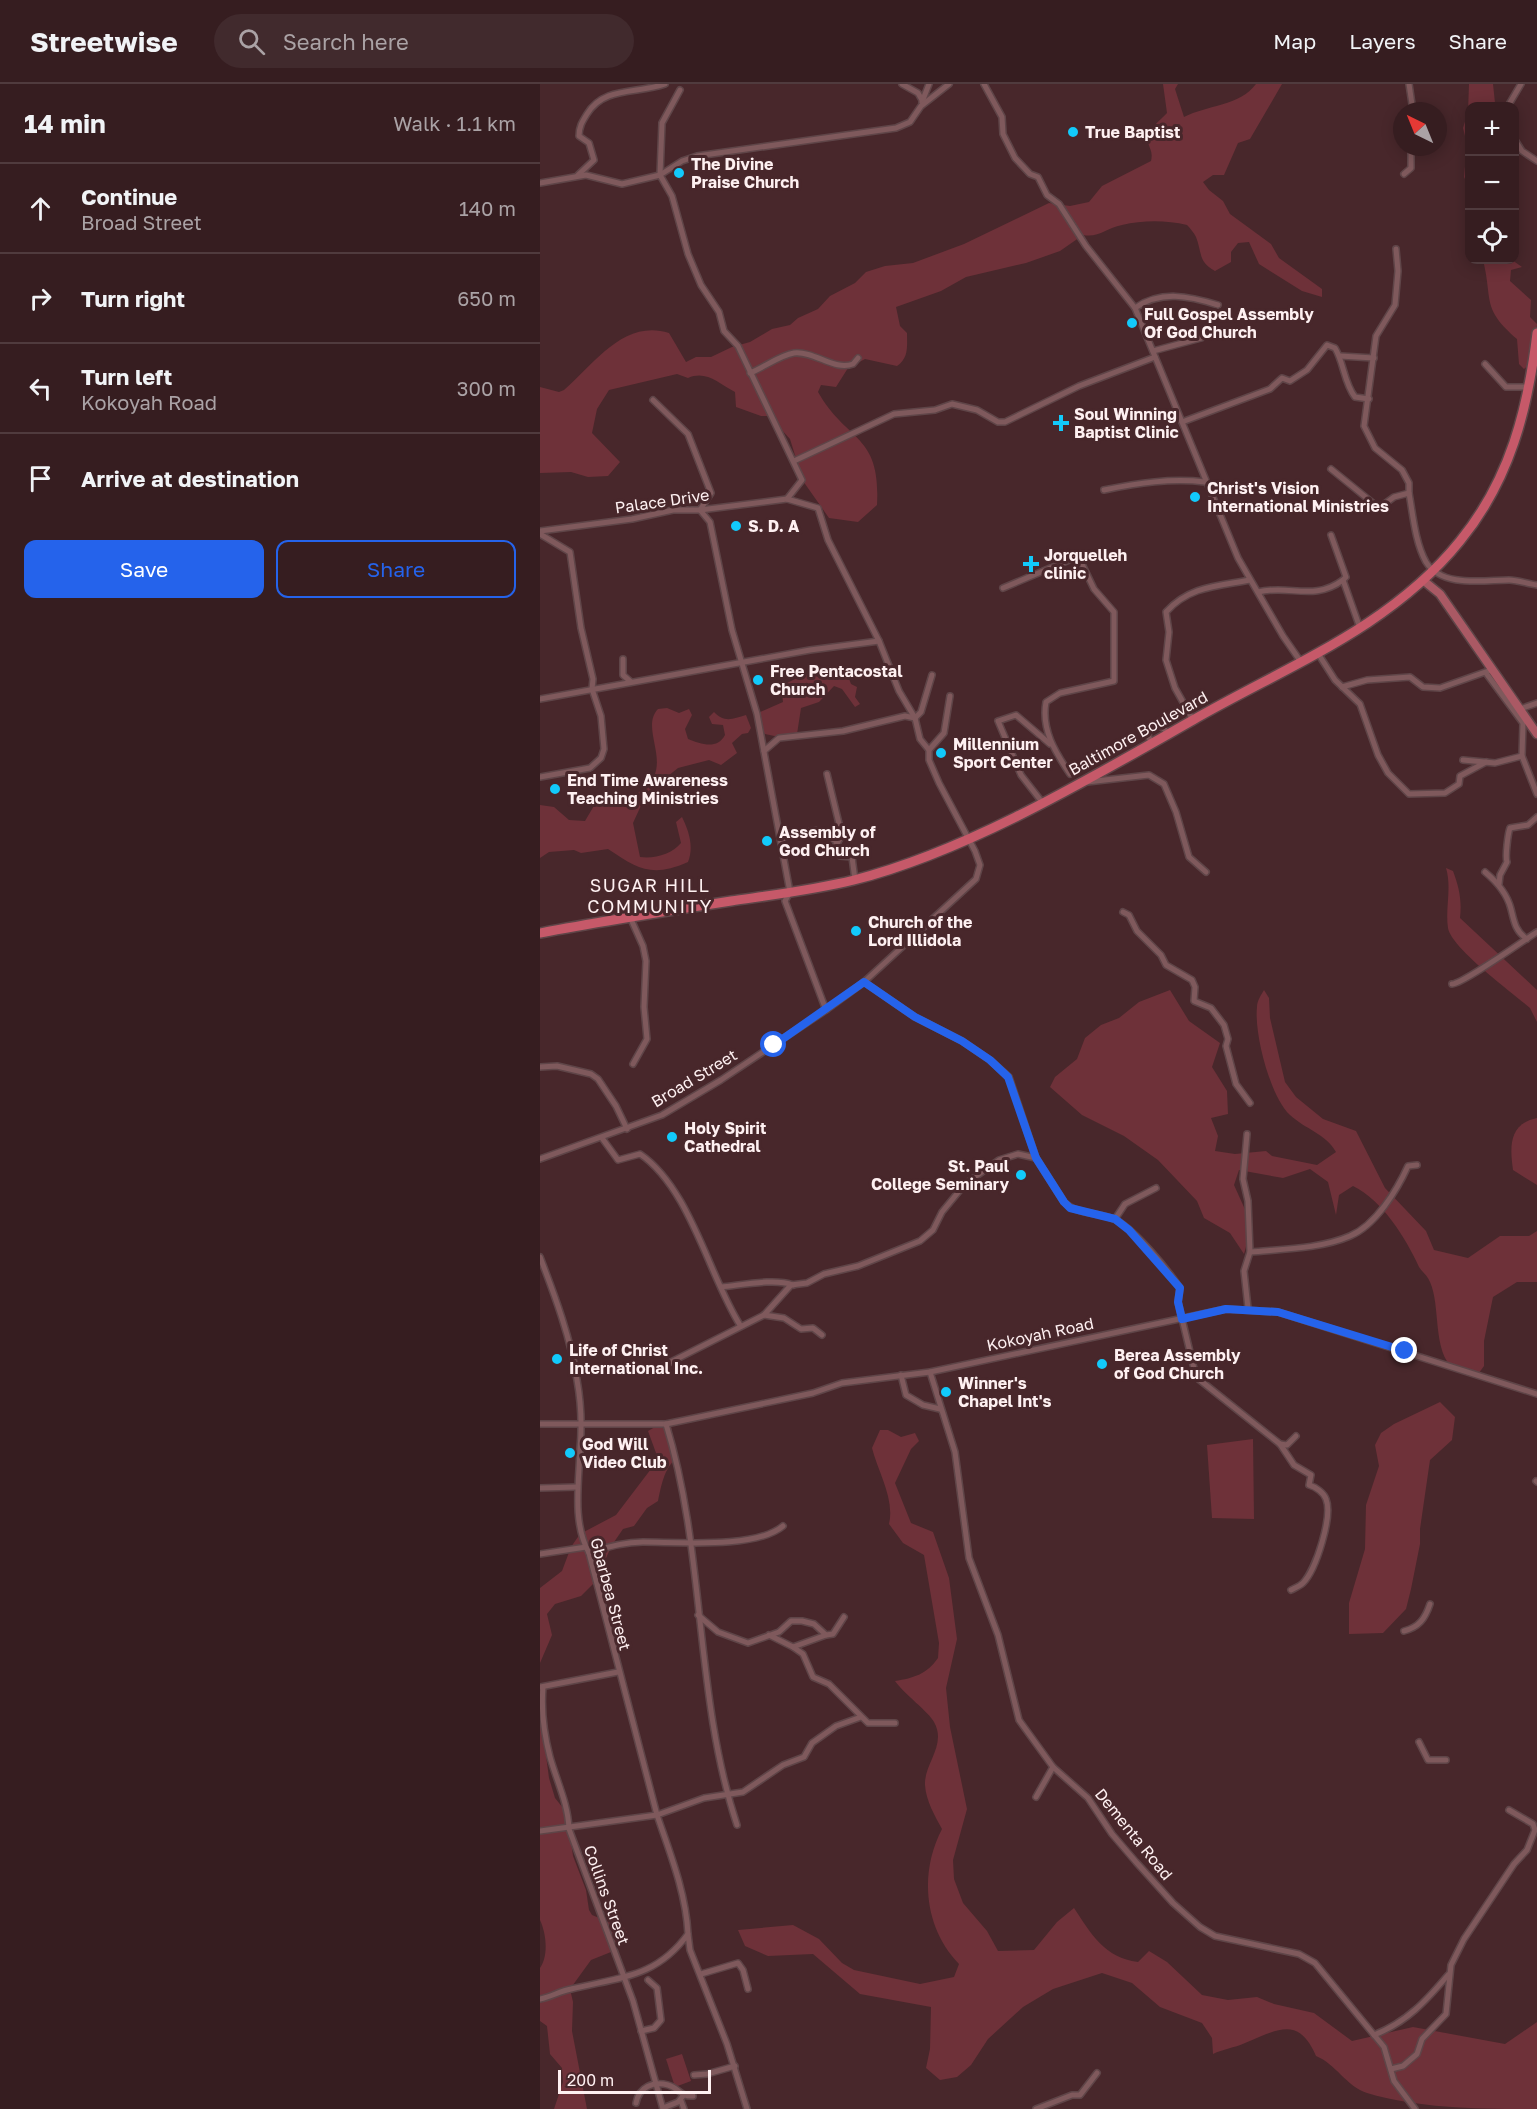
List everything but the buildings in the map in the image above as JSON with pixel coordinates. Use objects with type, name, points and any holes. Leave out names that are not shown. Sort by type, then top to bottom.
[{"type":"highway","name":"Baltimore Boulevard","points":[[540,933],[855,880],[932,854],[1042,802],[1319,654],[1360,629],[1424,580],[1461,540],[1485,506],[1510,458],[1531,387],[1537,333]]},
{"type":"main road","points":[[1424,580],[1440,594],[1489,672],[1520,709],[1537,734]]},
{"type":"street","points":[[578,176],[594,160],[588,143],[579,136],[579,128],[592,105],[602,97],[665,84]]},
{"type":"street","points":[[902,84],[918,93],[921,103]]},
{"type":"street","points":[[540,183],[586,175],[622,184],[660,175],[682,161],[697,156],[896,128],[910,122],[929,84]]},
{"type":"street","points":[[921,103],[949,84]]},
{"type":"street","points":[[984,84],[1002,117],[1003,134],[1016,158],[1030,174],[1041,182],[1047,195],[1059,204],[1086,246],[1135,308],[1205,482],[1250,580],[1301,662]]},
{"type":"street","points":[[1409,84],[1412,102]]},
{"type":"street","points":[[1510,102],[1521,84]]},
{"type":"street","points":[[680,90],[662,123],[660,175],[672,196],[688,254],[701,285],[719,312],[724,331],[738,346],[802,480],[787,499]]},
{"type":"street","points":[[1519,146],[1537,161]]},
{"type":"street","points":[[1404,174],[1411,168],[1411,156]]},
{"type":"street","points":[[1396,249],[1398,284],[1395,305],[1379,328],[1364,426],[1369,438],[1380,454],[1402,470],[1408,483],[1421,551],[1434,571],[1445,577],[1461,580],[1512,580],[1537,585]]},
{"type":"street","points":[[1135,308],[1160,296],[1184,297],[1218,305]]},
{"type":"street","points":[[794,461],[894,414],[934,410],[952,404],[977,410],[998,422],[1005,422],[1079,386],[1154,354],[1202,338]]},
{"type":"street","points":[[1182,422],[1270,389],[1282,378],[1290,381],[1307,370],[1327,345],[1335,348],[1340,356],[1355,397],[1369,399]]},
{"type":"street","points":[[750,373],[793,353],[822,358],[838,366],[853,364],[858,358]]},
{"type":"street","points":[[1340,356],[1374,358]]},
{"type":"street","points":[[1485,364],[1506,387],[1531,387]]},
{"type":"street","points":[[653,400],[688,434],[711,493],[700,510],[710,522],[732,630],[761,735],[790,892],[785,901],[826,1010]]},
{"type":"street","points":[[1331,469],[1379,508],[1394,497],[1409,493]]},
{"type":"street","points":[[1104,490],[1140,483],[1186,480],[1205,482]]},
{"type":"street","name":"Palace Drive","points":[[540,533],[632,519],[673,510],[700,510],[787,499]]},
{"type":"street","name":"Broad Street","points":[[540,1158],[627,1129],[688,1101],[826,1010],[864,982],[976,879],[980,865],[939,783],[929,760],[929,750],[920,740],[915,718],[899,691],[879,642],[828,540],[818,508],[787,499]]},
{"type":"street","points":[[540,533],[570,552],[581,628],[593,679],[592,689],[601,716],[604,749],[601,758],[590,768],[540,777]]},
{"type":"street","points":[[1258,592],[1284,588],[1304,593],[1317,592],[1343,580],[1346,577],[1331,535]]},
{"type":"street","points":[[1003,588],[1074,558],[1082,562],[1094,589],[1114,612],[1114,681],[1060,693],[1046,702],[1045,723],[1053,747],[1070,774]]},
{"type":"street","points":[[1193,720],[1175,688],[1166,660],[1169,632],[1166,612],[1181,597],[1192,591],[1212,585],[1250,580]]},
{"type":"street","points":[[1343,580],[1360,629]]},
{"type":"street","points":[[540,699],[630,682],[708,671],[810,650],[861,646],[871,641],[879,642]]},
{"type":"street","points":[[1319,654],[1342,687],[1360,704],[1378,754],[1388,773],[1409,794],[1445,793],[1459,784],[1461,776],[1486,762]]},
{"type":"street","points":[[623,659],[623,675],[630,682]]},
{"type":"street","points":[[1342,687],[1367,680],[1410,677],[1423,687],[1440,688],[1489,672],[1523,723],[1522,756],[1537,794]]},
{"type":"street","points":[[761,735],[764,751],[779,738],[843,730],[905,716],[915,718],[921,712],[932,675]]},
{"type":"street","points":[[929,750],[944,733],[950,696]]},
{"type":"street","points":[[1520,709],[1537,704]]},
{"type":"street","points":[[1042,802],[1022,775],[998,721],[1017,715],[1053,747]]},
{"type":"street","points":[[1463,759],[1505,762],[1522,756]]},
{"type":"street","points":[[827,774],[842,836],[838,842],[837,855],[852,858],[855,880]]},
{"type":"street","points":[[1074,785],[1141,775],[1157,779],[1169,790],[1189,857],[1206,872]]},
{"type":"street","points":[[1499,885],[1500,875],[1507,862],[1505,854],[1509,844],[1510,828],[1528,825],[1537,817]]},
{"type":"street","points":[[777,819],[783,839],[788,835],[816,830],[838,842]]},
{"type":"street","points":[[1485,872],[1499,885],[1511,909],[1512,920],[1527,939]]},
{"type":"street","points":[[1123,912],[1130,915],[1137,931],[1161,955],[1166,965],[1192,980],[1195,987],[1194,1001],[1210,1008],[1224,1025],[1228,1039],[1226,1046],[1236,1084],[1250,1103]]},
{"type":"street","points":[[630,917],[643,946],[646,962],[644,1007],[647,1039],[633,1064]]},
{"type":"street","points":[[1452,984],[1468,979],[1537,932]]},
{"type":"street","points":[[864,982],[915,1017],[962,1041],[990,1060],[1008,1077],[1036,1158],[1070,1208],[1115,1219],[1129,1230],[1180,1288],[1178,1302],[1196,1377],[1280,1444],[1294,1465],[1311,1475],[1309,1485],[1317,1488],[1326,1497],[1329,1510],[1320,1551],[1304,1582],[1291,1590]]},
{"type":"street","points":[[540,1067],[557,1066],[591,1074],[598,1079],[616,1106],[627,1129]]},
{"type":"street","points":[[1247,1134],[1243,1179],[1248,1201],[1250,1252],[1244,1270],[1248,1308]]},
{"type":"street","points":[[602,1138],[618,1160],[640,1154],[657,1167],[690,1219],[740,1325]]},
{"type":"street","points":[[722,1287],[782,1280],[793,1285],[807,1283],[824,1274],[858,1266],[920,1241],[933,1230],[942,1212],[959,1191],[977,1175],[1006,1157],[1025,1155],[1036,1158]]},
{"type":"street","points":[[1250,1252],[1310,1246],[1352,1236],[1369,1223],[1408,1166],[1417,1165]]},
{"type":"street","points":[[1115,1219],[1125,1204],[1156,1188]]},
{"type":"street","name":"Gbarbea Street","points":[[540,1257],[552,1288],[577,1380],[580,1423],[578,1487],[581,1534],[657,1815],[670,1849],[685,1905],[690,1950],[735,2066],[747,2109]]},
{"type":"street","points":[[649,1373],[740,1325],[764,1315],[793,1285]]},
{"type":"street","name":"Kokoyah Road","points":[[540,1424],[666,1424],[813,1393],[842,1383],[930,1372],[1226,1309],[1248,1308],[1278,1312],[1537,1394]]},
{"type":"street","points":[[764,1315],[784,1318],[801,1329],[813,1328],[822,1335]]},
{"type":"street","name":"Dementa Road","points":[[930,1372],[940,1409],[956,1452],[969,1558],[998,1635],[1019,1720],[1053,1767],[1088,1798],[1112,1834],[1136,1862],[1173,1903],[1200,1927],[1215,1936],[1299,1954],[1316,1963],[1384,2047],[1394,2081],[1415,2109]]},
{"type":"street","points":[[900,1375],[906,1395],[924,1405],[940,1409]]},
{"type":"street","points":[[666,1424],[674,1449],[697,1587],[698,1615],[709,1695],[727,1793],[737,1824]]},
{"type":"street","points":[[1280,1444],[1287,1445],[1296,1436]]},
{"type":"street","points":[[540,1488],[578,1487]]},
{"type":"street","points":[[540,1554],[642,1542],[690,1544],[756,1538],[773,1534],[783,1526]]},
{"type":"street","points":[[1404,1631],[1415,1628],[1424,1618],[1430,1604]]},
{"type":"street","points":[[698,1615],[718,1632],[748,1643],[779,1632],[791,1622],[802,1621],[814,1624],[826,1635]]},
{"type":"street","points":[[793,1647],[833,1634],[844,1617]]},
{"type":"street","points":[[770,1635],[803,1654],[813,1677],[829,1684],[849,1701],[868,1723],[895,1722]]},
{"type":"street","points":[[541,1687],[618,1672]]},
{"type":"street","name":"Collins Street","points":[[541,1687],[541,1708],[546,1740],[568,1808],[569,1829],[633,2001],[663,2108]]},
{"type":"street","points":[[540,1831],[569,1829],[657,1815],[704,1798],[743,1792],[783,1765],[804,1757],[820,1736],[836,1726],[861,1717]]},
{"type":"street","points":[[1419,1742],[1428,1760],[1446,1760]]},
{"type":"street","points":[[1036,1797],[1053,1767]]},
{"type":"street","points":[[1374,2036],[1396,2026],[1415,2012],[1449,1974],[1464,1939],[1514,1864],[1527,1850],[1535,1830],[1535,1823],[1509,1810]]},
{"type":"street","points":[[540,1999],[564,1990],[635,1975],[661,1963],[674,1953],[688,1934]]},
{"type":"street","points":[[701,1974],[738,1963],[743,1970],[748,1989]]},
{"type":"street","points":[[1391,2069],[1403,2066],[1417,2054],[1422,2039],[1446,2014],[1449,1999],[1449,1974]]},
{"type":"street","points":[[641,2031],[654,2028],[661,2020],[657,1988],[648,1980]]},
{"type":"street","points":[[694,2074],[707,2074],[735,2066]]},
{"type":"street","points":[[1036,2109],[1072,2095],[1080,2095],[1097,2073]]},
{"type":"street","points":[[636,2103],[642,2091],[656,2083],[668,2085],[682,2098],[684,2109]]},
{"type":"street","points":[[663,2108],[682,2098],[693,2096]]},
{"type":"shaded area","points":[[1163,84],[1178,84],[1175,89],[1184,117],[1241,97],[1256,84],[1282,84],[1250,139],[1238,143],[1224,175],[1213,175],[1203,182],[1223,201],[1230,214],[1271,244],[1279,258],[1322,289],[1322,297],[1302,291],[1259,264],[1249,242],[1238,243],[1231,252],[1231,262],[1215,271],[1203,260],[1196,237],[1187,225],[1154,221],[1130,223],[1098,234],[1083,235],[1060,251],[1026,263],[966,277],[941,291],[896,307],[900,326],[907,333],[906,351],[901,363],[897,366],[865,359],[848,368],[836,387],[821,385],[818,392],[829,409],[868,451],[874,464],[877,505],[858,522],[829,518],[803,481],[790,439],[769,416],[761,416],[736,407],[735,392],[712,379],[701,376],[688,378],[677,374],[609,390],[597,409],[592,433],[620,462],[608,476],[588,477],[571,472],[540,473],[540,387],[559,392],[564,390],[611,346],[638,332],[653,330],[669,333],[686,362],[696,357],[711,357],[750,342],[772,329],[790,325],[798,318],[818,309],[830,296],[855,283],[866,272],[885,266],[913,263],[964,244],[1049,203],[1070,206],[1089,202],[1102,186],[1151,161],[1149,134],[1167,113]]},
{"type":"shaded area","points":[[1469,84],[1493,84],[1495,102],[1468,102]]},
{"type":"shaded area","points":[[1484,264],[1518,264],[1522,267],[1511,270],[1510,281],[1531,300],[1530,317],[1537,324],[1535,360],[1524,369],[1519,364],[1517,339],[1493,311]]},
{"type":"shaded area","points":[[807,673],[821,678],[842,674],[848,676],[851,684],[857,687],[855,697],[860,704],[855,707],[842,689],[834,686],[819,702],[801,708],[797,734],[779,737],[765,734],[760,728],[758,713],[783,702],[781,686]]},
{"type":"shaded area","points":[[667,708],[679,713],[689,709],[692,715],[685,729],[688,739],[703,744],[718,743],[725,735],[723,725],[712,724],[709,717],[714,712],[725,719],[746,715],[751,728],[748,733],[742,734],[732,743],[737,753],[721,765],[709,760],[678,768],[668,776],[659,789],[644,799],[633,823],[640,857],[663,855],[677,847],[681,843],[676,822],[682,817],[690,839],[691,851],[688,862],[665,870],[646,869],[628,862],[608,849],[581,853],[574,850],[549,852],[540,858],[540,805],[554,807],[569,820],[585,821],[598,799],[629,796],[639,792],[650,783],[656,772],[657,761],[652,728],[653,718],[658,709]]},
{"type":"shaded area","points":[[1446,868],[1453,871],[1457,883],[1460,918],[1537,990],[1537,1022],[1530,1008],[1471,958],[1452,937],[1447,920],[1448,876]]},
{"type":"shaded area","points":[[1170,990],[1189,1021],[1220,1043],[1212,1067],[1227,1091],[1228,1114],[1211,1118],[1218,1136],[1215,1151],[1235,1154],[1266,1151],[1272,1156],[1317,1165],[1336,1152],[1321,1136],[1290,1115],[1276,1094],[1265,1064],[1258,1033],[1257,1005],[1264,990],[1269,998],[1270,1018],[1285,1082],[1296,1097],[1323,1119],[1356,1131],[1385,1188],[1426,1231],[1434,1250],[1468,1258],[1500,1236],[1529,1236],[1537,1231],[1537,1282],[1517,1282],[1493,1297],[1484,1341],[1484,1366],[1476,1377],[1454,1369],[1447,1361],[1440,1340],[1429,1280],[1392,1221],[1364,1193],[1353,1186],[1339,1195],[1336,1215],[1328,1182],[1310,1169],[1283,1178],[1239,1170],[1234,1185],[1252,1225],[1244,1254],[1230,1233],[1204,1218],[1197,1201],[1158,1160],[1124,1136],[1082,1115],[1050,1087],[1055,1077],[1077,1059],[1085,1038],[1101,1025],[1119,1018],[1139,1002]]},
{"type":"shaded area","points":[[1537,1118],[1537,1185],[1513,1170],[1511,1153],[1516,1131],[1528,1121]]},
{"type":"shaded area","points":[[1440,1402],[1455,1417],[1452,1440],[1430,1460],[1420,1544],[1406,1609],[1383,1633],[1349,1634],[1349,1603],[1365,1549],[1366,1505],[1379,1466],[1375,1445],[1381,1433],[1394,1424]]},
{"type":"shaded area","points":[[671,1426],[676,1459],[666,1473],[658,1501],[647,1508],[634,1526],[623,1529],[612,1545],[595,1582],[581,1596],[555,1604],[547,1614],[552,1635],[540,1663],[540,1588],[562,1571],[571,1547],[580,1534],[616,1515],[654,1465],[656,1453],[648,1431],[655,1427]]},
{"type":"shaded area","points":[[880,1430],[888,1430],[901,1437],[915,1433],[919,1441],[911,1449],[895,1483],[911,1523],[933,1532],[949,1578],[957,1639],[946,1688],[950,1727],[967,1809],[953,1860],[954,1879],[963,1903],[987,1931],[998,1951],[1034,1950],[1057,1922],[1074,1908],[1100,1943],[1116,1956],[1138,1962],[1149,1951],[1167,1962],[1202,1995],[1228,2000],[1257,1997],[1274,2004],[1314,2013],[1352,2041],[1413,2027],[1505,2044],[1537,2022],[1537,2109],[1429,2105],[1367,2093],[1316,2056],[1309,2043],[1294,2030],[1276,2031],[1213,2054],[1212,2038],[1202,2023],[1160,2007],[1132,1983],[1102,1973],[1053,1989],[1023,2007],[988,2039],[971,2065],[957,2077],[940,2080],[926,2068],[930,2049],[931,2007],[860,1994],[813,1954],[768,1956],[745,1946],[738,1930],[793,1925],[819,1939],[842,1963],[854,1970],[920,1984],[954,1977],[959,1964],[947,1950],[938,1934],[929,1900],[930,1864],[942,1829],[929,1803],[925,1785],[928,1769],[937,1746],[937,1730],[931,1718],[895,1681],[925,1672],[938,1658],[939,1643],[924,1555],[903,1543],[889,1524],[888,1495],[872,1448]]},
{"type":"shaded area","points":[[1253,1439],[1254,1519],[1212,1518],[1207,1445]]},
{"type":"shaded area","points":[[540,1710],[549,1778],[555,1798],[567,1813],[573,1856],[586,1890],[589,1910],[592,1915],[604,1920],[615,1917],[627,1932],[611,1952],[591,1960],[570,1989],[573,2002],[572,2031],[587,2109],[554,2109],[563,2082],[562,2068],[550,2054],[547,2026],[540,2021],[540,1968],[545,1957],[546,1944],[540,1920]]},
{"type":"shaded area","points":[[682,2054],[691,2081],[675,2087],[666,2059]]},
{"type":"place","name":"True Baptist","points":[[1073,132]]},
{"type":"place","name":"The Divine Praise Church","points":[[679,173]]},
{"type":"place","name":"Full Gospel Assembly Of God Church","points":[[1132,323]]},
{"type":"place","name":"Soul Winning Baptist Clinic","points":[[1061,423]]},
{"type":"place","name":"Christ's Vision International Ministries","points":[[1195,497]]},
{"type":"place","name":"S. D. A","points":[[736,526]]},
{"type":"place","name":"Jorquelleh clinic","points":[[1031,564]]},
{"type":"place","name":"Free Pentacostal Church","points":[[758,680]]},
{"type":"place","name":"Millennium Sport Center","points":[[941,753]]},
{"type":"place","name":"End Time Awareness Teaching Ministries","points":[[555,789]]},
{"type":"place","name":"Assembly of God Church","points":[[767,841]]},
{"type":"place","name":"Church of the Lord Illidola","points":[[856,931]]},
{"type":"place","name":"Holy Spirit Cathedral","points":[[672,1137]]},
{"type":"place","name":"St. Paul College Seminary","points":[[1021,1175]]},
{"type":"place","name":"Life of Christ International Inc.","points":[[557,1359]]},
{"type":"place","name":"Berea Assembly of God Church","points":[[1102,1364]]},
{"type":"place","name":"Winner's Chapel Int's","points":[[946,1392]]},
{"type":"place","name":"God Will Video Club","points":[[570,1453]]},
{"type":"district","name":"SUGAR HILL COMMUNITY","points":[[650,895]]},
{"type":"route","points":[[774,1045],[864,982],[883,998],[962,1041],[990,1060],[1008,1077],[1036,1158],[1064,1202],[1070,1208],[1115,1219],[1129,1230],[1158,1260],[1180,1288],[1178,1302],[1182,1319],[1200,1313],[1226,1309],[1248,1308],[1278,1312],[1405,1351]]}]
